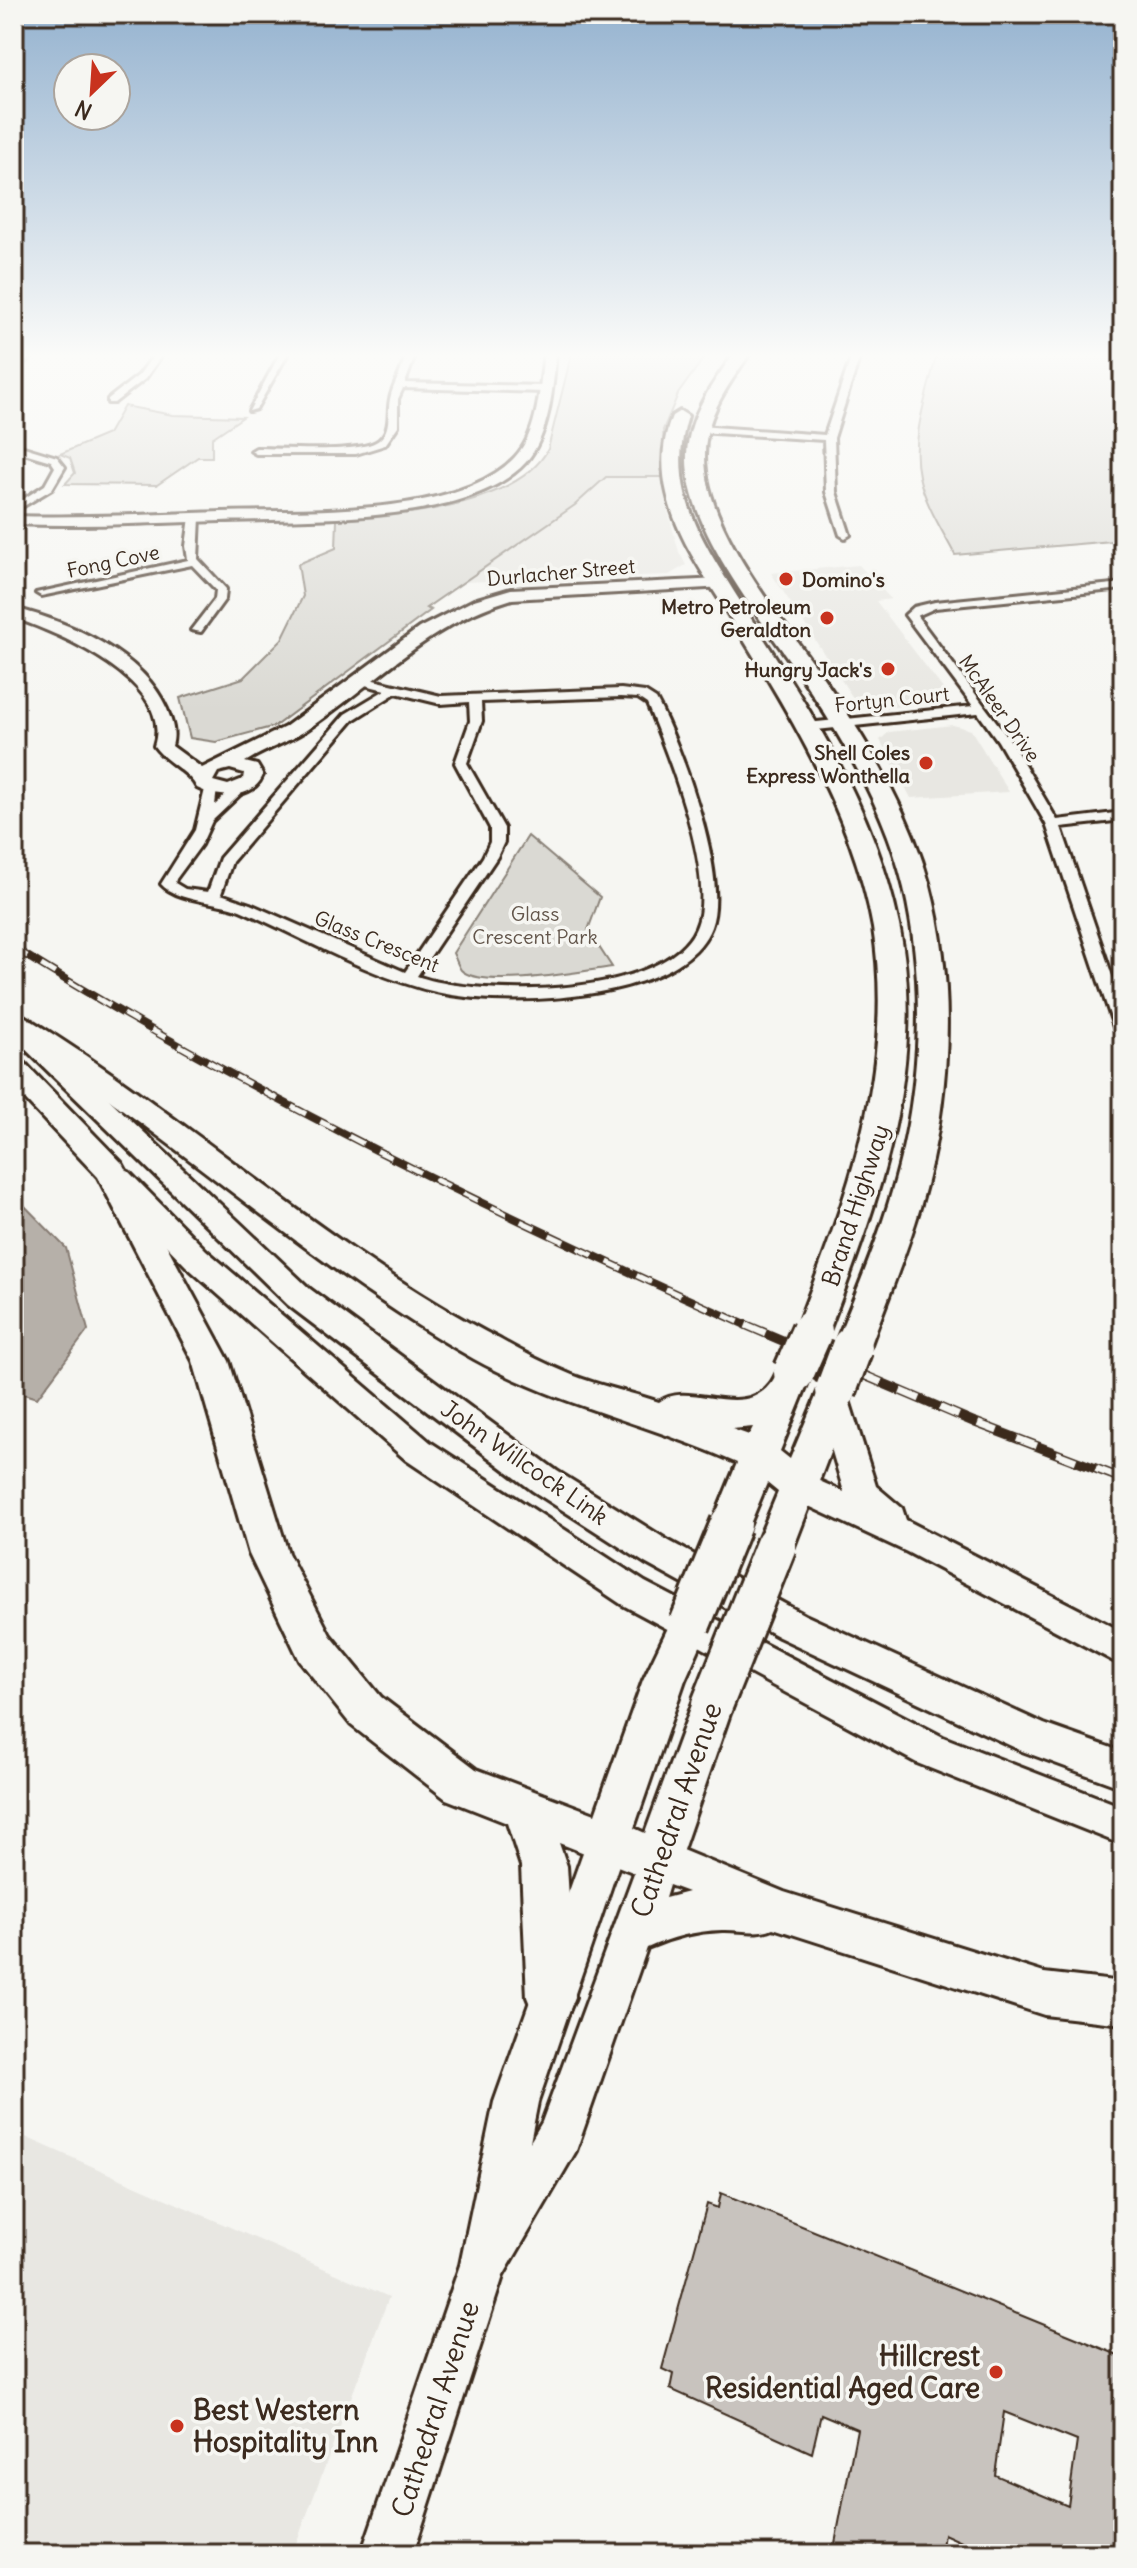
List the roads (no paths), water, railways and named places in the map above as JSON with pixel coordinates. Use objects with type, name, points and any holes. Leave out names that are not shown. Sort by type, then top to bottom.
[{"type":"highway","name":"Brand Highway","points":[[607,1841],[664,1680],[812,1331],[861,1202],[879,1144],[892,1076],[895,1003],[886,927],[869,867],[830,770],[690,530],[673,472]]},
{"type":"highway","name":"Brand Highway","points":[[698,472],[707,514],[748,582],[844,724],[878,784],[914,878],[922,911],[933,1003],[930,1069],[911,1183],[852,1347]]},
{"type":"highway","points":[[14,1023],[102,1079],[309,1234],[406,1302],[488,1350],[562,1386],[634,1408],[758,1456],[797,1485]]},
{"type":"highway","points":[[14,1070],[111,1171],[211,1361],[269,1554],[315,1648],[366,1711],[461,1784],[525,1812],[658,1860]]},
{"type":"highway","name":"Cathedral Avenue","points":[[658,1860],[712,1705],[852,1347]]},
{"type":"highway","points":[[634,1408],[740,1415],[764,1411],[790,1383]]},
{"type":"highway","points":[[525,1812],[544,1866],[551,1997]]},
{"type":"main road","name":"John Willcock Link","points":[[14,1023],[299,1297],[545,1481],[657,1552],[792,1626],[1035,1738],[1123,1770]]},
{"type":"main road","name":"John Willcock Link","points":[[111,1171],[196,1258],[418,1451],[633,1593],[930,1750],[1123,1826]]},
{"type":"main road","points":[[834,1393],[862,1494],[919,1542]]},
{"type":"main road","points":[[797,1485],[919,1542],[1123,1650]]},
{"type":"main road","name":"Cathedral Avenue","points":[[387,2554],[483,2265],[516,2102],[607,1841]]},
{"type":"main road","points":[[658,1860],[784,1912],[1044,1994],[1123,2003]]},
{"type":"main road","name":"Cathedral Avenue","points":[[483,2265],[560,2135],[658,1860]]},
{"type":"main road","points":[[632,1934],[676,1914],[723,1909],[784,1912]]},
{"type":"street","points":[[14,509],[50,487],[59,478],[60,472]]},
{"type":"street","points":[[14,520],[63,522],[359,512],[409,505],[466,491],[505,472]]},
{"type":"street","points":[[830,472],[831,492],[845,535]]},
{"type":"street","points":[[195,517],[189,552],[192,562],[221,589],[220,599],[197,630]]},
{"type":"street","name":"Fong Cove","points":[[41,593],[192,562]]},
{"type":"street","name":"Durlacher Street","points":[[215,774],[248,750],[278,739],[318,713],[357,680],[438,622],[481,600],[511,594],[748,582]]},
{"type":"street","name":"McAleer Drive","points":[[1123,586],[935,605],[918,609],[911,615],[1004,740],[1053,824],[1123,1030]]},
{"type":"street","points":[[14,613],[73,636],[105,653],[138,678],[158,703],[166,738],[163,746],[172,757],[215,774],[230,790],[242,787]]},
{"type":"street","name":"Glass Crescent","points":[[209,818],[190,853],[170,877],[168,884],[175,891],[213,897],[247,908],[408,978],[440,988],[476,995],[543,994],[618,982],[657,971],[683,955],[702,932],[708,905],[701,837],[685,778],[652,702],[641,695],[621,693],[441,700],[357,680]]},
{"type":"street","points":[[213,897],[225,861],[349,717],[393,690]]},
{"type":"street","points":[[408,978],[497,842],[497,828],[461,763],[476,721],[475,700]]},
{"type":"street","name":"Fortyn Court","points":[[807,727],[981,709]]},
{"type":"street","name":"Durlacher Street","points":[[242,787],[254,779],[251,769],[278,739]]},
{"type":"street","points":[[215,774],[251,769]]},
{"type":"street","points":[[209,818],[215,774]]},
{"type":"street","points":[[209,818],[242,787]]},
{"type":"street","points":[[1053,824],[1123,816]]},
{"type":"railway","points":[[14,948],[193,1053],[376,1150],[562,1241],[750,1327]]},
{"type":"railway","points":[[746,1325],[974,1422],[1123,1479]]},
{"type":"place","name":"Domino's","points":[[786,579]]},
{"type":"place","name":"Metro Petroleum Geraldton","points":[[827,618]]},
{"type":"place","name":"Hungry Jack's","points":[[888,669]]},
{"type":"place","name":"Shell Coles Express Wonthella","points":[[926,763]]},
{"type":"place","name":"Hillcrest Residential Aged Care","points":[[996,2372]]},
{"type":"place","name":"Best Western Hospitality Inn","points":[[177,2426]]},
{"type":"park label","name":"Glass Crescent Park","points":[[535,924]]}]
